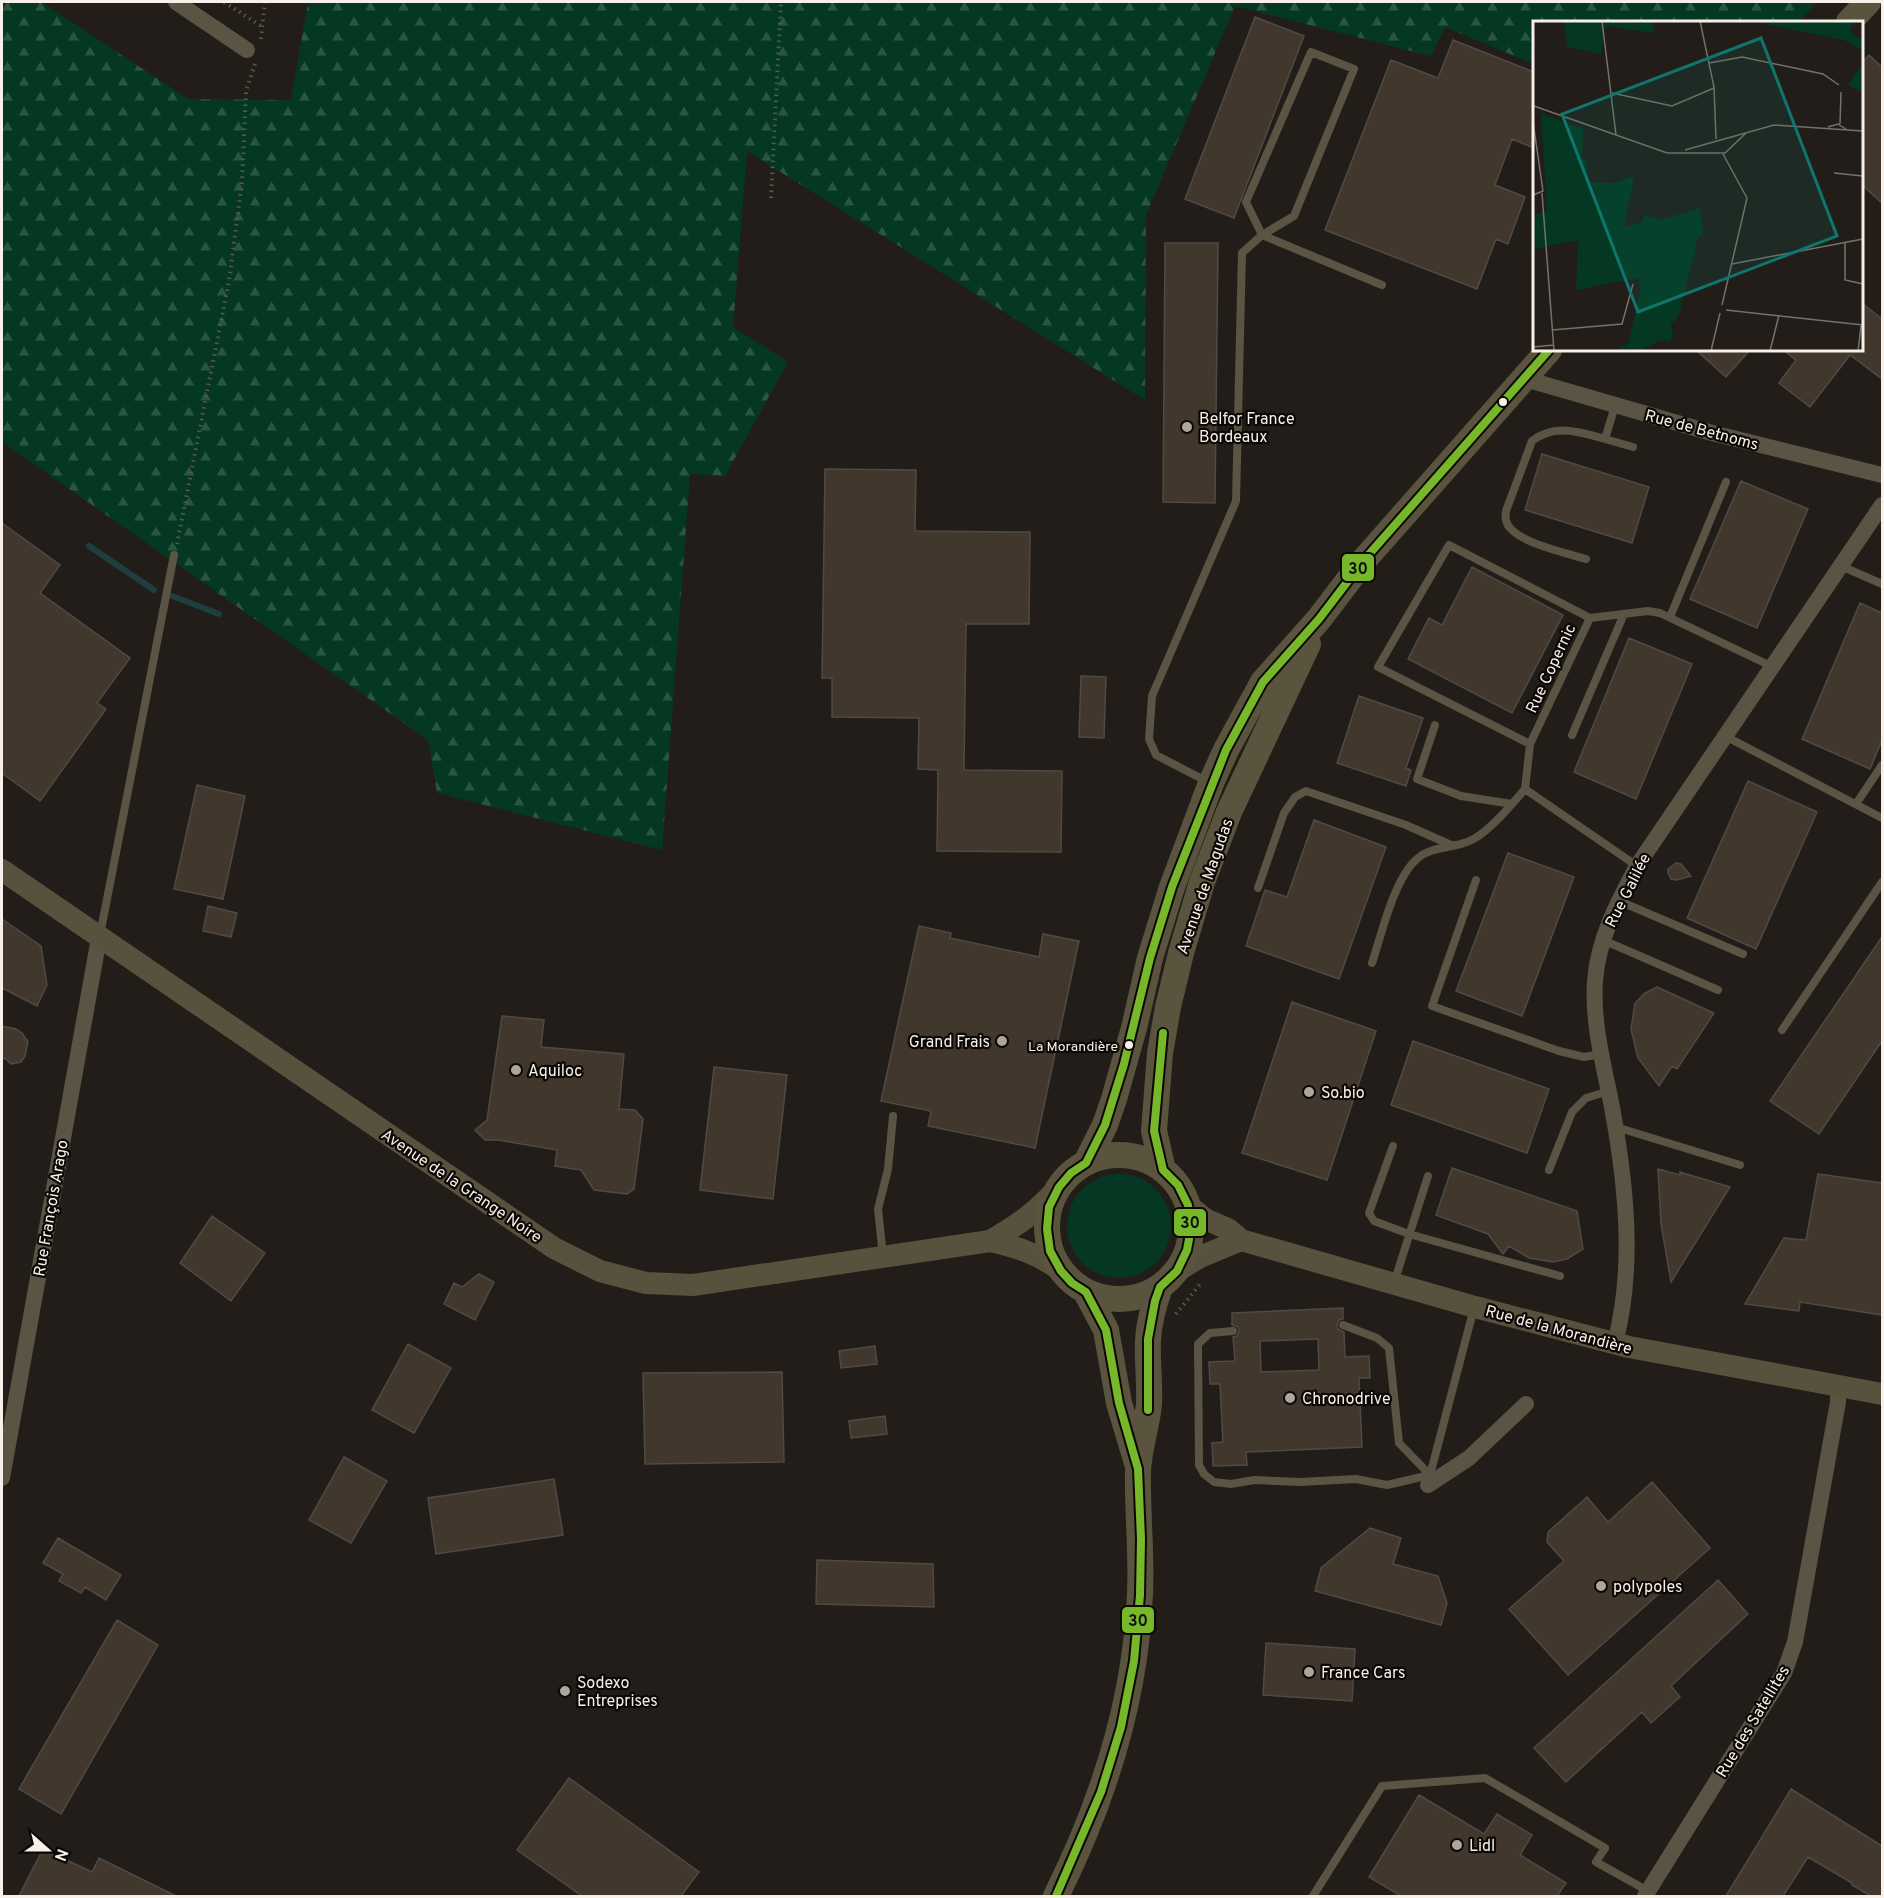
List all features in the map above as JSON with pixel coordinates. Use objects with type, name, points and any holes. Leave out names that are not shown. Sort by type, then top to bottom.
[{"type":"main road","points":[[1850,21],[1867,2]]},
{"type":"main road","name":"Avenue de Magudas","points":[[1086,1163],[1114,1099],[1134,1028],[1150,958],[1172,887],[1211,783],[1263,682],[1319,619],[1364,560],[1548,351]]},
{"type":"main road","name":"Avenue de Magudas","points":[[1163,1170],[1154,1131],[1160,1053],[1167,1007],[1181,953],[1202,882],[1228,812],[1319,619]]},
{"type":"main road","points":[[1056,1896],[1101,1792],[1121,1727],[1134,1661],[1140,1595],[1141,1539],[1138,1469],[1149,1405],[1148,1340],[1155,1301],[1187,1250],[1191,1228],[1188,1205],[1178,1185],[1163,1170],[1145,1160],[1125,1155],[1105,1156],[1086,1163],[1071,1173],[1059,1186],[1049,1207],[1047,1229],[1050,1251],[1061,1271],[1072,1283],[1086,1292],[1104,1298],[1123,1300],[1142,1296],[1168,1279]]},
{"type":"main road","points":[[1086,1292],[1106,1330],[1119,1403],[1138,1469]]},
{"type":"street","points":[[176,2],[254,52]]},
{"type":"street","name":"Rue de Betnoms","points":[[1522,378],[1712,433],[1882,475]]},
{"type":"street","name":"Rue Galilée","points":[[1615,1343],[1621,1316],[1627,1228],[1615,1126],[1595,1020],[1595,981],[1602,940],[1637,866],[1882,505]]},
{"type":"street","name":"Avenue de la Grange Noire","points":[[2,870],[554,1248],[600,1271],[646,1283],[693,1285],[990,1241],[1031,1216],[1059,1186]]},
{"type":"street","name":"Rue François Arago","points":[[2,1478],[99,938]]},
{"type":"street","name":"Rue de la Morandière","points":[[1188,1205],[1205,1219],[1228,1229],[1241,1240],[1475,1307],[1615,1343],[1712,1364],[1882,1394]]},
{"type":"street","points":[[1168,1279],[1200,1257],[1241,1240]]},
{"type":"street","name":"Avenue de la Grange Noire","points":[[990,1241],[1035,1254],[1061,1271]]},
{"type":"street","name":"Rue des Satellites","points":[[1647,1894],[1784,1673],[1795,1642],[1838,1402],[1838,1386]]},
{"type":"street","points":[[1429,1480],[1469,1458],[1526,1404]]},
{"type":"lane","points":[[1211,783],[1156,755],[1149,739],[1152,696],[1236,501],[1242,253],[1262,236],[1294,216],[1354,69],[1311,52],[1246,202],[1262,236],[1382,285]]},
{"type":"lane","points":[[1605,439],[1615,406]]},
{"type":"lane","points":[[1586,559],[1522,539],[1511,531],[1505,522],[1506,511],[1532,441],[1541,434],[1558,430],[1580,432],[1633,447]]},
{"type":"lane","points":[[1670,617],[1726,482]]},
{"type":"lane","points":[[1530,744],[1378,667],[1449,544],[1590,618]]},
{"type":"lane","points":[[99,938],[174,555]]},
{"type":"lane","points":[[1840,566],[1882,584]]},
{"type":"lane","name":"Rue Copernic","points":[[1525,789],[1530,744],[1590,618],[1648,610],[1670,617],[1773,667]]},
{"type":"lane","points":[[1572,735],[1624,614]]},
{"type":"lane","points":[[1435,725],[1417,778],[1461,795],[1512,804]]},
{"type":"lane","points":[[1725,736],[1882,818]]},
{"type":"lane","points":[[1856,804],[1882,765]]},
{"type":"lane","points":[[1372,963],[1400,882],[1410,867],[1419,857],[1451,845],[1468,842],[1480,835],[1525,789],[1637,866]]},
{"type":"lane","points":[[1258,888],[1284,813],[1294,796],[1306,791],[1315,792],[1406,825],[1451,845]]},
{"type":"lane","points":[[1476,880],[1432,1006],[1559,1052],[1584,1057],[1602,1054]]},
{"type":"lane","points":[[1782,1030],[1882,882]]},
{"type":"lane","points":[[1619,901],[1743,954]]},
{"type":"lane","points":[[1602,940],[1718,990]]},
{"type":"lane","points":[[1549,1170],[1572,1112],[1586,1098],[1609,1092]]},
{"type":"lane","points":[[883,1257],[878,1209],[888,1169],[893,1116]]},
{"type":"lane","points":[[1615,1126],[1740,1165]]},
{"type":"lane","points":[[1393,1146],[1369,1213],[1374,1221],[1409,1234],[1560,1276]]},
{"type":"lane","points":[[1394,1284],[1428,1176]]},
{"type":"lane","points":[[1429,1480],[1475,1307]]},
{"type":"lane","points":[[1343,1325],[1377,1338],[1389,1348],[1399,1443],[1429,1480]]},
{"type":"lane","points":[[1233,1331],[1210,1333],[1198,1344],[1198,1465],[1214,1482],[1231,1484],[1254,1480],[1300,1482],[1356,1479],[1387,1485],[1429,1480]]},
{"type":"lane","points":[[1313,1896],[1382,1786],[1485,1778],[1605,1848],[1596,1862],[1647,1894]]},
{"type":"path","points":[[224,2],[262,26]]},
{"type":"path","points":[[174,555],[229,281],[242,182],[246,91],[262,26],[265,2]]},
{"type":"path","points":[[771,198],[781,2]]},
{"type":"green space","points":[[2,2],[42,2],[188,99],[291,100],[308,2],[1818,2],[1799,21],[1533,21],[1533,64],[1445,27],[1431,56],[1235,6],[1146,215],[1145,400],[747,151],[733,327],[788,362],[725,476],[690,474],[662,850],[437,793],[428,740],[2,442]]},
{"type":"green space","points":[[1119,1174],[1139,1178],[1156,1189],[1167,1206],[1171,1226],[1167,1246],[1156,1263],[1139,1274],[1119,1278],[1099,1274],[1082,1263],[1071,1246],[1067,1226],[1071,1206],[1082,1189],[1099,1178]]},
{"type":"building","points":[[1255,17],[1304,36],[1234,218],[1185,199]]},
{"type":"building","points":[[1453,40],[1533,72],[1533,148],[1512,139],[1495,185],[1525,197],[1508,244],[1496,239],[1477,289],[1325,230],[1391,60],[1438,78]]},
{"type":"building","points":[[1869,55],[1882,67],[1882,203],[1863,186],[1863,62]]},
{"type":"building","points":[[1165,243],[1218,243],[1215,503],[1163,502]]},
{"type":"building","points":[[1863,304],[1882,319],[1882,379],[1850,355],[1810,407],[1779,383],[1796,360],[1784,351],[1863,351]]},
{"type":"building","points":[[1697,351],[1749,351],[1726,377]]},
{"type":"building","points":[[1542,454],[1649,487],[1632,543],[1525,510]]},
{"type":"building","points":[[825,469],[916,470],[915,531],[1030,532],[1029,624],[966,624],[964,770],[1062,771],[1061,852],[937,851],[938,770],[918,769],[919,718],[832,717],[832,678],[822,678]]},
{"type":"building","points":[[1741,481],[1808,509],[1757,628],[1690,599]]},
{"type":"building","points":[[2,523],[60,565],[40,593],[130,658],[97,703],[106,709],[40,801],[2,773]]},
{"type":"building","points":[[1472,567],[1563,615],[1512,713],[1408,659],[1429,618],[1442,625]]},
{"type":"building","points":[[1860,603],[1882,613],[1882,740],[1870,769],[1802,739]]},
{"type":"building","points":[[1629,638],[1692,664],[1636,799],[1574,772]]},
{"type":"building","points":[[1081,676],[1106,677],[1104,738],[1079,737]]},
{"type":"building","points":[[1359,696],[1423,718],[1406,768],[1411,770],[1406,786],[1337,763]]},
{"type":"building","points":[[1748,781],[1817,812],[1756,949],[1687,918]]},
{"type":"building","points":[[197,785],[245,796],[223,899],[174,889]]},
{"type":"building","points":[[1314,820],[1386,847],[1339,979],[1246,946],[1265,890],[1287,897]]},
{"type":"building","points":[[1508,853],[1574,877],[1522,1016],[1456,991]]},
{"type":"building","points":[[1676,863],[1681,864],[1691,876],[1677,880],[1671,879],[1668,869]]},
{"type":"building","points":[[208,906],[237,913],[231,937],[203,931]]},
{"type":"building","points":[[2,919],[41,946],[47,985],[37,1006],[2,988]]},
{"type":"building","name":"Grand Frais","points":[[919,926],[951,933],[950,938],[1039,957],[1043,934],[1079,941],[1035,1148],[928,1126],[931,1111],[881,1101]]},
{"type":"building","points":[[1882,937],[1882,1041],[1819,1134],[1770,1101]]},
{"type":"building","points":[[1657,987],[1714,1013],[1677,1069],[1672,1066],[1659,1086],[1638,1058],[1631,1029],[1635,1003],[1645,993]]},
{"type":"building","name":"So.bio","points":[[1292,1002],[1376,1031],[1327,1180],[1242,1153]]},
{"type":"building","points":[[502,1016],[544,1020],[541,1047],[624,1054],[619,1109],[635,1110],[643,1119],[634,1189],[627,1194],[594,1190],[581,1170],[555,1166],[557,1150],[485,1140],[475,1130],[487,1120]]},
{"type":"building","points":[[2,1026],[16,1029],[28,1042],[21,1062],[11,1064],[2,1058]]},
{"type":"building","points":[[1413,1041],[1549,1089],[1527,1153],[1391,1105]]},
{"type":"building","points":[[714,1067],[787,1075],[773,1199],[700,1190]]},
{"type":"building","points":[[1452,1168],[1577,1211],[1583,1249],[1567,1259],[1553,1262],[1529,1258],[1509,1246],[1503,1254],[1488,1234],[1436,1215]]},
{"type":"building","points":[[1658,1169],[1680,1175],[1680,1172],[1730,1187],[1671,1282],[1661,1224]]},
{"type":"building","points":[[1818,1174],[1882,1183],[1882,1315],[1800,1302],[1799,1311],[1745,1304],[1784,1238],[1806,1240]]},
{"type":"building","points":[[212,1216],[265,1253],[231,1301],[180,1263]]},
{"type":"building","points":[[479,1274],[494,1282],[475,1320],[444,1304],[454,1283],[462,1287]]},
{"type":"building","name":"Chronodrive","points":[[1343,1308],[1343,1319],[1339,1320],[1337,1325],[1338,1329],[1344,1332],[1345,1357],[1369,1356],[1370,1378],[1359,1378],[1362,1447],[1246,1452],[1247,1465],[1213,1466],[1212,1443],[1223,1442],[1220,1384],[1210,1384],[1209,1362],[1235,1361],[1233,1337],[1237,1336],[1239,1331],[1238,1327],[1232,1325],[1232,1313]],"holes":[[[1318,1339],[1319,1370],[1261,1372],[1260,1341]]]},
{"type":"building","points":[[408,1344],[451,1368],[414,1433],[372,1410]]},
{"type":"building","points":[[875,1346],[877,1364],[841,1368],[839,1351]]},
{"type":"building","points":[[782,1372],[784,1462],[645,1464],[643,1373]]},
{"type":"building","points":[[885,1416],[887,1434],[851,1438],[849,1421]]},
{"type":"building","points":[[344,1457],[387,1481],[351,1543],[309,1520]]},
{"type":"building","points":[[554,1479],[563,1535],[436,1554],[428,1498]]},
{"type":"building","name":"polypoles","points":[[1652,1482],[1710,1548],[1568,1675],[1509,1609],[1564,1561],[1547,1542],[1548,1532],[1587,1497],[1608,1522]]},
{"type":"building","points":[[1370,1528],[1401,1538],[1393,1564],[1438,1576],[1447,1603],[1441,1625],[1315,1591],[1321,1568]]},
{"type":"building","points":[[58,1538],[121,1575],[106,1600],[85,1587],[81,1593],[59,1581],[63,1574],[43,1563]]},
{"type":"building","points":[[817,1560],[933,1564],[934,1607],[816,1604]]},
{"type":"building","points":[[1718,1580],[1748,1614],[1671,1686],[1680,1697],[1651,1723],[1642,1712],[1566,1782],[1534,1748]]},
{"type":"building","points":[[117,1620],[158,1645],[61,1814],[19,1789]]},
{"type":"building","name":"France Cars","points":[[1266,1643],[1355,1649],[1352,1701],[1263,1695]]},
{"type":"building","points":[[569,1778],[699,1872],[681,1896],[582,1896],[517,1850]]},
{"type":"building","points":[[1791,1789],[1882,1846],[1882,1896],[1871,1896],[1808,1857],[1783,1896],[1726,1896]]},
{"type":"building","name":"Lidl","points":[[1419,1795],[1484,1834],[1497,1814],[1532,1835],[1520,1855],[1566,1883],[1557,1896],[1401,1896],[1369,1877]]},
{"type":"building","points":[[43,1849],[92,1872],[99,1858],[176,1896],[19,1896]]},
{"type":"waterway","points":[[89,546],[154,590]]},
{"type":"waterway","points":[[172,596],[219,614]]},
{"type":"transit line","name":"30","points":[[1056,1896],[1101,1792],[1121,1727],[1134,1661],[1140,1595],[1141,1539],[1138,1469],[1119,1403],[1106,1330],[1086,1292],[1072,1283],[1061,1271],[1050,1251],[1047,1229],[1049,1207],[1059,1187],[1071,1173],[1086,1163],[1105,1125],[1124,1064],[1150,958],[1172,887],[1226,750],[1263,682],[1319,619],[1364,560],[1548,351]]},
{"type":"transit line","name":"30","points":[[1148,1410],[1148,1339],[1155,1301],[1160,1287],[1177,1271],[1187,1250],[1191,1228],[1188,1205],[1178,1185],[1163,1170],[1154,1131],[1163,1033]]},
{"type":"place","name":"Belfor France Bordeaux","points":[[1187,427]]},
{"type":"place","name":"Grand Frais","points":[[1002,1041]]},
{"type":"place","name":"La Morandière","points":[[1129,1045]]},
{"type":"place","name":"Aquiloc","points":[[516,1070]]},
{"type":"place","name":"So.bio","points":[[1309,1092]]},
{"type":"place","name":"Chronodrive","points":[[1290,1398]]},
{"type":"place","name":"polypoles","points":[[1601,1586]]},
{"type":"place","name":"France Cars","points":[[1309,1672]]},
{"type":"place","name":"Sodexo Entreprises","points":[[565,1691]]},
{"type":"place","name":"Lidl","points":[[1457,1845]]}]
